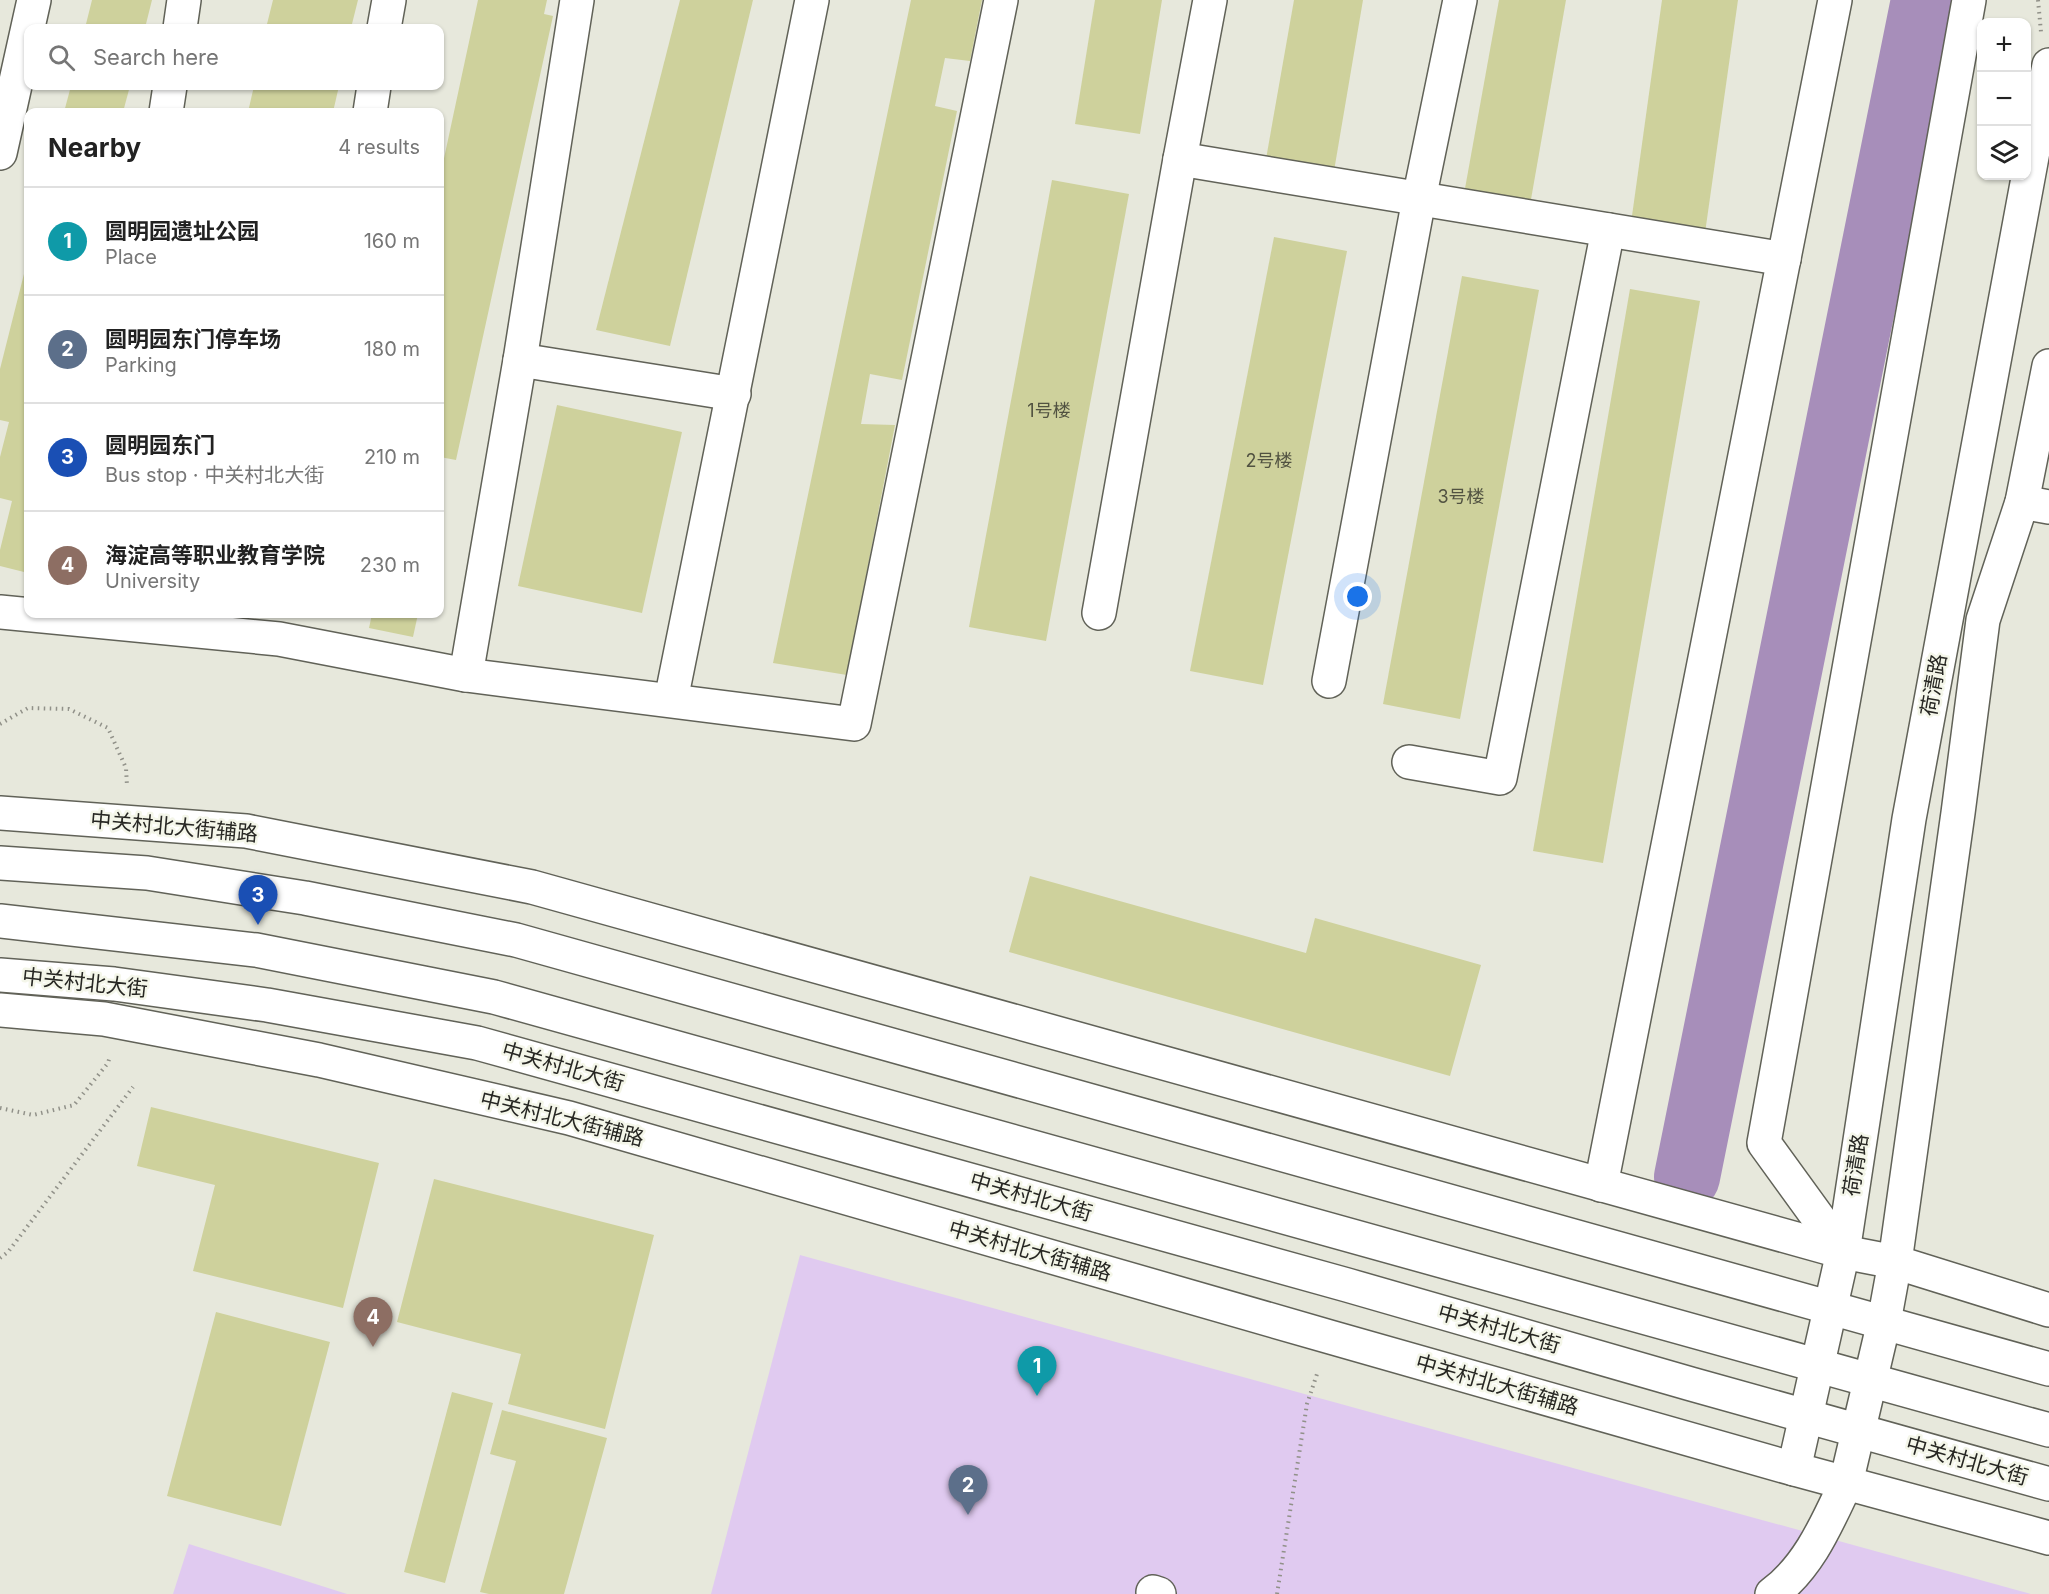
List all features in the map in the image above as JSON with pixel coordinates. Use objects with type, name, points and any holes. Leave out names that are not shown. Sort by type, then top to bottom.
[{"type":"street","points":[[29,24],[34,0]]},
{"type":"street","points":[[181,24],[184,0]]},
{"type":"street","points":[[385,24],[389,0]]},
{"type":"street","points":[[466,675],[520,360],[577,0]]},
{"type":"street","points":[[671,700],[812,0]]},
{"type":"street","points":[[104,618],[282,626],[466,675],[854,724],[1001,0]]},
{"type":"street","points":[[1099,613],[1210,0]]},
{"type":"street","points":[[1329,681],[1419,199],[1460,0]]},
{"type":"street","points":[[1601,1185],[1835,0]]},
{"type":"street","points":[[1843,1252],[1764,1143],[1969,0]]},
{"type":"street","points":[[0,153],[24,45]]},
{"type":"street","name":"荷清路","points":[[1794,1469],[1843,1252],[1909,819],[2049,65]]},
{"type":"street","points":[[167,108],[169,90]]},
{"type":"street","points":[[371,108],[374,90]]},
{"type":"street","points":[[1180,159],[1784,259]]},
{"type":"street","points":[[1409,762],[1500,778],[1608,230]]},
{"type":"street","points":[[520,360],[734,394]]},
{"type":"street","name":"荷清路","points":[[1772,1594],[1788,1582],[1821,1536],[1846,1483],[1884,1322],[1895,1262],[1983,620],[2036,505],[2049,366]]},
{"type":"street","points":[[0,612],[24,613]]},
{"type":"street","name":"中关村北大街辅路","points":[[0,813],[246,831],[532,887],[1843,1252],[1895,1262],[2049,1310]]},
{"type":"street","points":[[0,863],[147,873],[305,898],[516,940],[2049,1369]]},
{"type":"street","points":[[0,921],[256,950],[494,997],[2049,1430]]},
{"type":"street","name":"中关村北大街","points":[[0,975],[114,984],[267,1005],[477,1043],[2049,1484]]},
{"type":"street","name":"中关村北大街辅路","points":[[0,1010],[104,1019],[319,1060],[568,1118],[1794,1469],[2049,1538]]},
{"type":"path","points":[[0,724],[28,708],[69,709],[108,728],[126,768]]},
{"type":"path","points":[[0,1108],[33,1116],[74,1105],[108,1063]]},
{"type":"path","points":[[0,1258],[8,1252],[133,1087]]},
{"type":"path","points":[[1277,1594],[1307,1404],[1330,1337]]},
{"type":"shaded area","points":[[800,1255],[2031,1594],[711,1594]]},
{"type":"shaded area","points":[[189,1544],[347,1594],[173,1594]]},
{"type":"building","points":[[92,0],[152,0],[146,24],[86,24]]},
{"type":"building","points":[[273,0],[358,0],[352,24],[267,24]]},
{"type":"building","points":[[478,0],[547,0],[544,14],[553,16],[456,460],[444,458],[444,158]]},
{"type":"building","points":[[680,0],[753,0],[670,346],[596,330]]},
{"type":"building","points":[[911,0],[982,0],[970,61],[945,58],[935,106],[957,111],[902,380],[870,374],[861,424],[895,425],[847,675],[773,663]]},
{"type":"building","points":[[1095,0],[1162,0],[1140,134],[1075,124]]},
{"type":"building","points":[[1294,0],[1363,0],[1334,171],[1266,159]]},
{"type":"building","points":[[1499,0],[1566,0],[1530,205],[1464,194]]},
{"type":"building","points":[[1662,0],[1738,0],[1705,233],[1631,223]]},
{"type":"building","points":[[70,90],[129,90],[124,108],[65,108]]},
{"type":"building","points":[[253,90],[338,90],[334,108],[249,108]]},
{"type":"building","points":[[1052,180],[1129,194],[1046,641],[969,627]]},
{"type":"building","points":[[1274,237],[1347,251],[1263,685],[1190,671]]},
{"type":"building","points":[[24,274],[24,572],[0,566],[0,550],[12,501],[0,498],[0,457],[9,422],[0,420],[0,369]]},
{"type":"building","points":[[1462,276],[1539,290],[1460,719],[1383,704]]},
{"type":"building","points":[[1630,289],[1700,301],[1603,863],[1533,851]]},
{"type":"building","points":[[557,405],[682,432],[642,613],[518,586]]},
{"type":"building","points":[[371,618],[417,618],[413,637],[369,628]]},
{"type":"building","points":[[1030,876],[1306,953],[1315,918],[1481,965],[1450,1076],[1009,952]]},
{"type":"building","points":[[151,1107],[379,1163],[343,1308],[193,1271],[215,1185],[137,1166]]},
{"type":"building","points":[[434,1179],[654,1235],[605,1429],[508,1404],[521,1354],[397,1322]]},
{"type":"building","points":[[216,1312],[330,1342],[281,1526],[167,1496]]},
{"type":"building","points":[[452,1392],[493,1403],[445,1583],[404,1572]]},
{"type":"building","points":[[502,1410],[607,1438],[564,1594],[480,1592],[516,1461],[490,1454]]},
{"type":"waterway","points":[[1687,1177],[1924,0]]},
{"type":"place","name":"圆明园东门","points":[[258,925]]},
{"type":"place","name":"海淀高等职业教育学院","points":[[373,1347]]},
{"type":"place","name":"圆明园遗址公园","points":[[1037,1396]]},
{"type":"place","name":"圆明园东门停车场","points":[[968,1515]]}]
